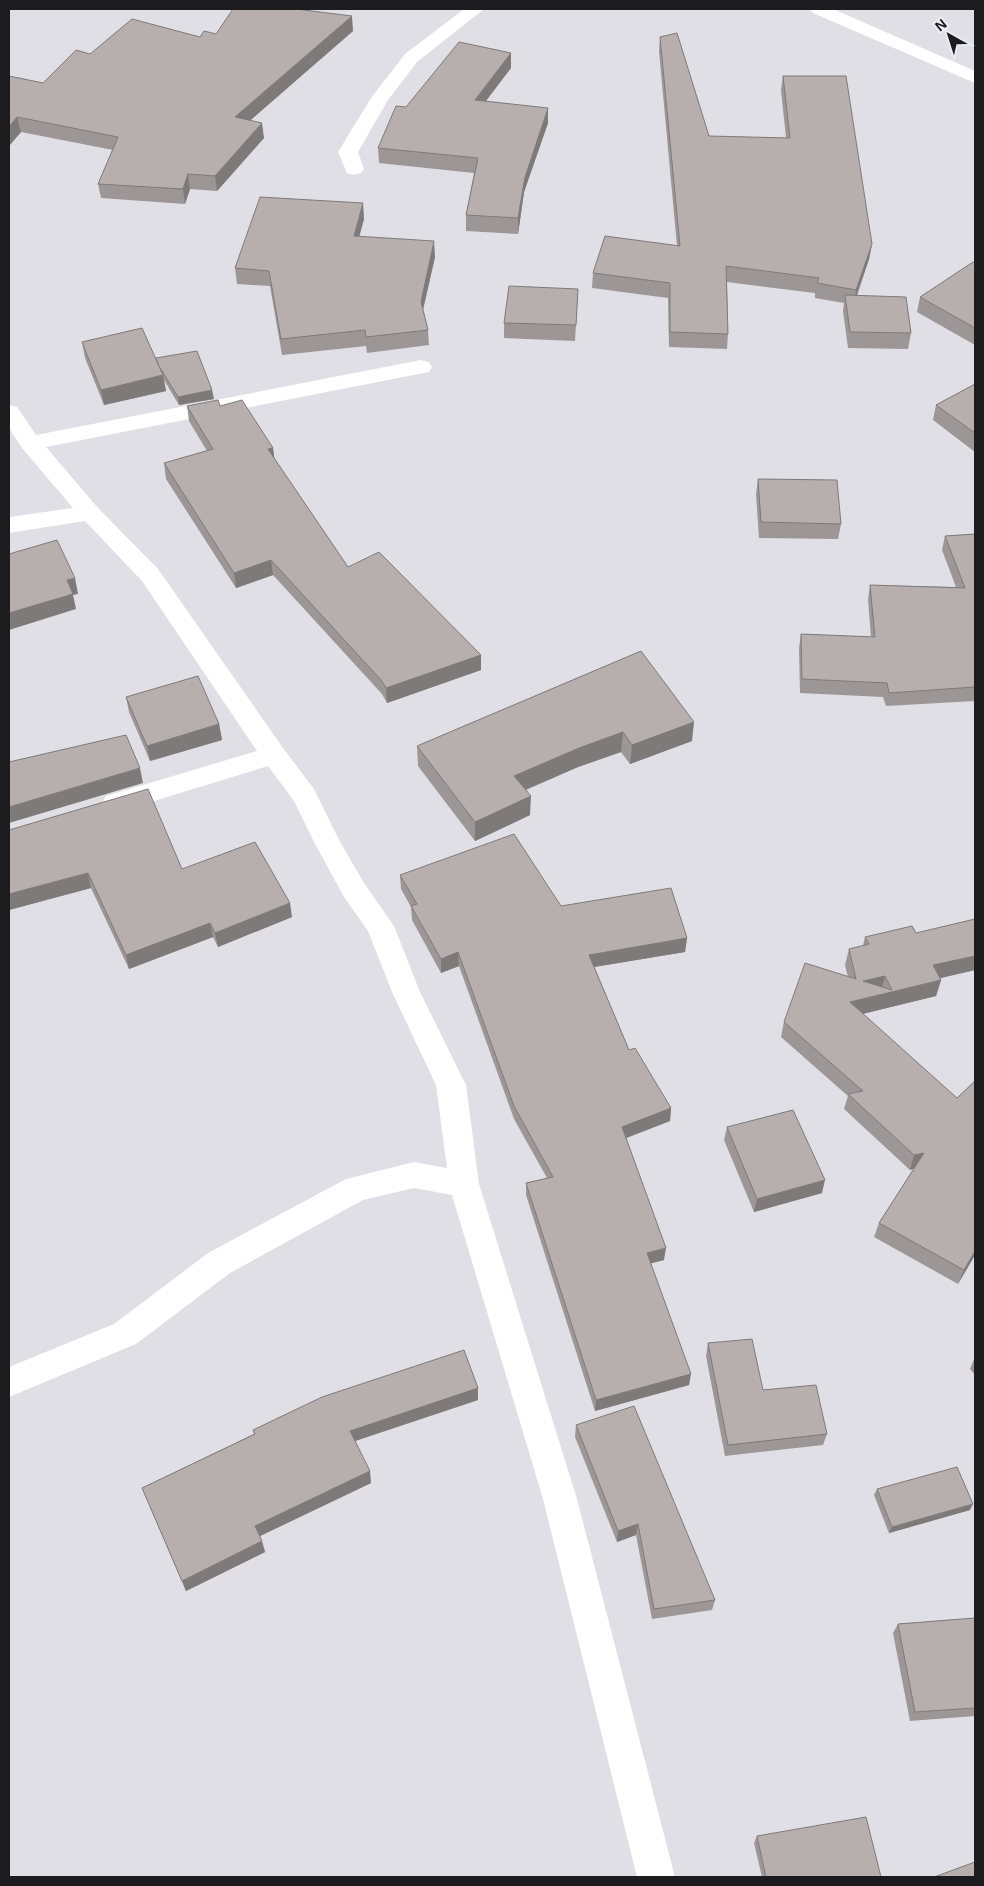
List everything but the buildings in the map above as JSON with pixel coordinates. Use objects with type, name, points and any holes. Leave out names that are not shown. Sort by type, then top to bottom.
[{"type":"street","points":[[354,169],[348,152],[380,98],[411,58],[475,9]]},
{"type":"street","points":[[819,9],[975,78]]},
{"type":"street","points":[[30,443],[421,367]]},
{"type":"street","points":[[9,412],[30,443],[90,513],[150,575],[274,755],[305,796],[327,842],[354,890],[380,926],[406,992],[451,1085],[464,1184],[560,1499],[656,1877]]},
{"type":"street","points":[[9,524],[90,513]]},
{"type":"street","points":[[94,809],[274,755]]},
{"type":"street","points":[[9,1382],[125,1334],[220,1263],[356,1188],[414,1175],[464,1184]]}]
